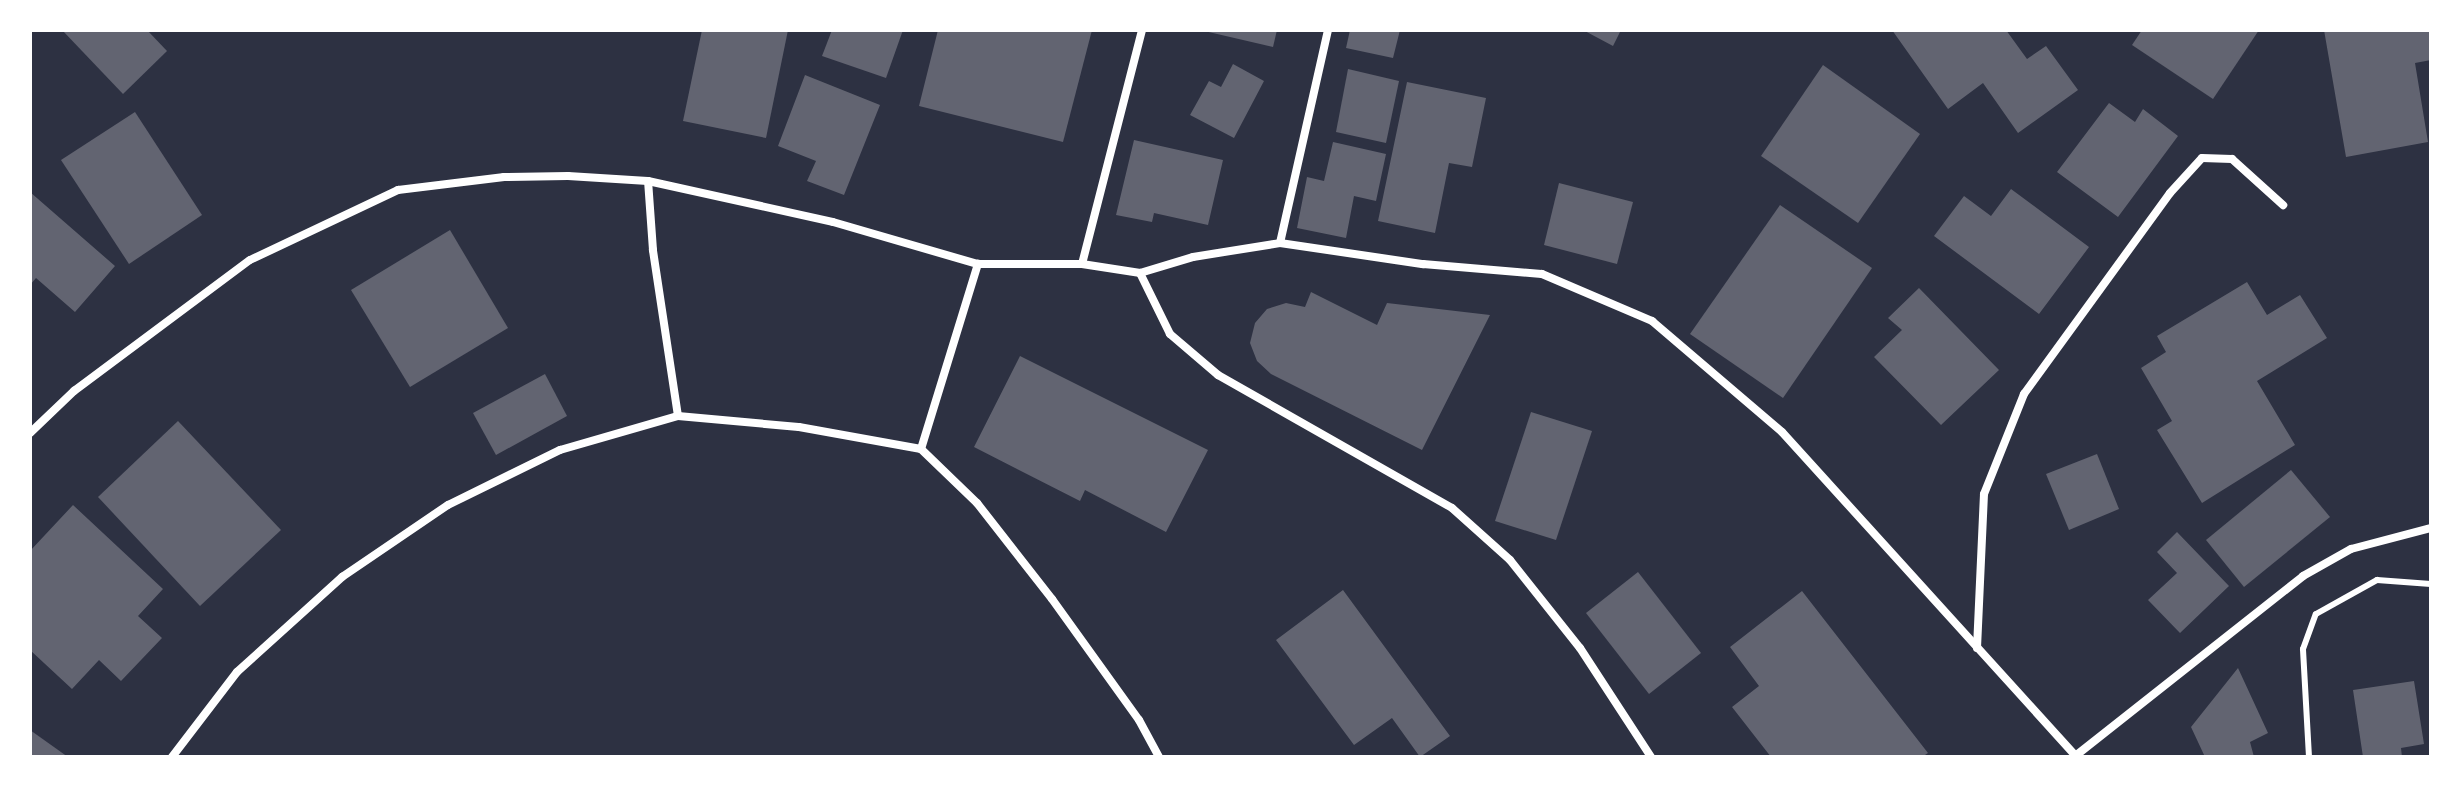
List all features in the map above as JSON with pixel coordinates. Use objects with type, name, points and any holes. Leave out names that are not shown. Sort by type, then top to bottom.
[{"type":"street","points":[[1082,264],[1142,30]]},
{"type":"street","points":[[1280,243],[1328,30]]},
{"type":"street","points":[[1977,648],[1984,494],[2024,394],[2170,193],[2202,158],[2232,159],[2283,205]]},
{"type":"street","points":[[30,433],[74,391],[250,260],[398,190],[504,177],[568,176],[648,181],[833,222],[978,264],[1082,264],[1140,273],[1193,257],[1280,243],[1423,264],[1542,274],[1652,321],[1782,432],[2076,757],[2303,576],[2351,549],[2431,528]]},
{"type":"street","points":[[648,181],[653,250],[678,416]]},
{"type":"street","points":[[921,449],[978,264]]},
{"type":"street","points":[[1140,273],[1170,334],[1218,375],[1452,508],[1510,560],[1580,648],[1651,757]]},
{"type":"street","points":[[172,757],[237,672],[342,577],[448,505],[560,450],[678,416],[799,427],[921,449],[977,503],[1052,599],[1139,720],[1159,757]]},
{"type":"lane","points":[[2309,757],[2303,649],[2316,614],[2377,580],[2431,584]]},
{"type":"building","points":[[62,30],[147,30],[167,51],[123,94]]},
{"type":"building","points":[[702,30],[788,30],[766,138],[683,121]]},
{"type":"building","points":[[832,30],[903,30],[886,78],[822,56]]},
{"type":"building","points":[[938,30],[1092,30],[1063,142],[919,106]]},
{"type":"building","points":[[1200,30],[1277,30],[1273,47]]},
{"type":"building","points":[[1350,30],[1400,30],[1393,58],[1346,48]]},
{"type":"building","points":[[1583,30],[1621,30],[1613,46]]},
{"type":"building","points":[[1892,30],[2006,30],[2027,59],[2046,46],[2078,90],[2018,133],[1983,83],[1948,109]]},
{"type":"building","points":[[2142,30],[2259,30],[2213,99],[2132,45]]},
{"type":"building","points":[[2324,30],[2431,30],[2431,60],[2415,63],[2428,142],[2346,157]]},
{"type":"building","points":[[1233,64],[1264,81],[1234,138],[1190,115],[1209,81],[1221,87]]},
{"type":"building","points":[[1823,65],[1920,134],[1858,223],[1761,156]]},
{"type":"building","points":[[1348,69],[1399,81],[1386,143],[1336,132]]},
{"type":"building","points":[[805,75],[880,105],[844,195],[807,181],[816,161],[778,146]]},
{"type":"building","points":[[1407,82],[1486,98],[1472,167],[1449,163],[1435,233],[1378,221]]},
{"type":"building","points":[[2109,103],[2135,122],[2143,109],[2178,136],[2118,217],[2057,172]]},
{"type":"building","points":[[135,112],[202,215],[129,264],[61,160]]},
{"type":"building","points":[[1134,140],[1223,160],[1208,225],[1154,213],[1152,222],[1116,215]]},
{"type":"building","points":[[1333,142],[1386,154],[1376,201],[1354,196],[1346,238],[1297,228],[1307,177],[1324,181]]},
{"type":"building","points":[[1559,183],[1633,202],[1617,264],[1544,245]]},
{"type":"building","points":[[2011,189],[2089,247],[2039,314],[1934,236],[1964,196],[1991,216]]},
{"type":"building","points":[[30,192],[115,266],[75,312],[36,278],[30,285]]},
{"type":"building","points":[[1780,205],[1872,268],[1783,398],[1690,334]]},
{"type":"building","points":[[450,230],[508,328],[410,387],[351,290]]},
{"type":"building","points":[[2247,282],[2267,315],[2300,295],[2327,338],[2257,381],[2295,445],[2202,503],[2157,430],[2172,421],[2141,368],[2166,352],[2157,336]]},
{"type":"building","points":[[1919,288],[1999,370],[1941,425],[1874,357],[1902,330],[1888,318]]},
{"type":"building","points":[[1311,292],[1377,325],[1387,303],[1490,315],[1422,450],[1271,374],[1257,361],[1250,343],[1255,323],[1267,309],[1286,303],[1305,307]]},
{"type":"building","points":[[1020,356],[1208,450],[1166,532],[1085,490],[1080,501],[974,447]]},
{"type":"building","points":[[545,374],[567,416],[496,455],[473,413]]},
{"type":"building","points":[[1531,412],[1592,431],[1556,540],[1495,521]]},
{"type":"building","points":[[178,421],[281,530],[200,606],[98,497]]},
{"type":"building","points":[[2097,454],[2119,509],[2069,530],[2046,474]]},
{"type":"building","points":[[2291,470],[2330,517],[2244,587],[2206,540]]},
{"type":"building","points":[[73,505],[163,589],[138,616],[162,638],[121,681],[99,660],[72,689],[30,650],[30,551]]},
{"type":"building","points":[[2177,532],[2229,586],[2180,633],[2148,600],[2177,573],[2157,552]]},
{"type":"building","points":[[1638,572],[1701,653],[1649,694],[1586,613]]},
{"type":"building","points":[[1343,590],[1450,736],[1420,757],[1392,718],[1354,745],[1276,640]]},
{"type":"building","points":[[1802,591],[1928,753],[1922,757],[1771,757],[1732,707],[1759,686],[1730,647]]},
{"type":"building","points":[[2238,668],[2268,733],[2250,742],[2254,757],[2205,757],[2191,727]]},
{"type":"building","points":[[2414,681],[2424,744],[2401,748],[2402,757],[2363,757],[2353,690]]},
{"type":"building","points":[[30,730],[68,757],[30,757]]}]
